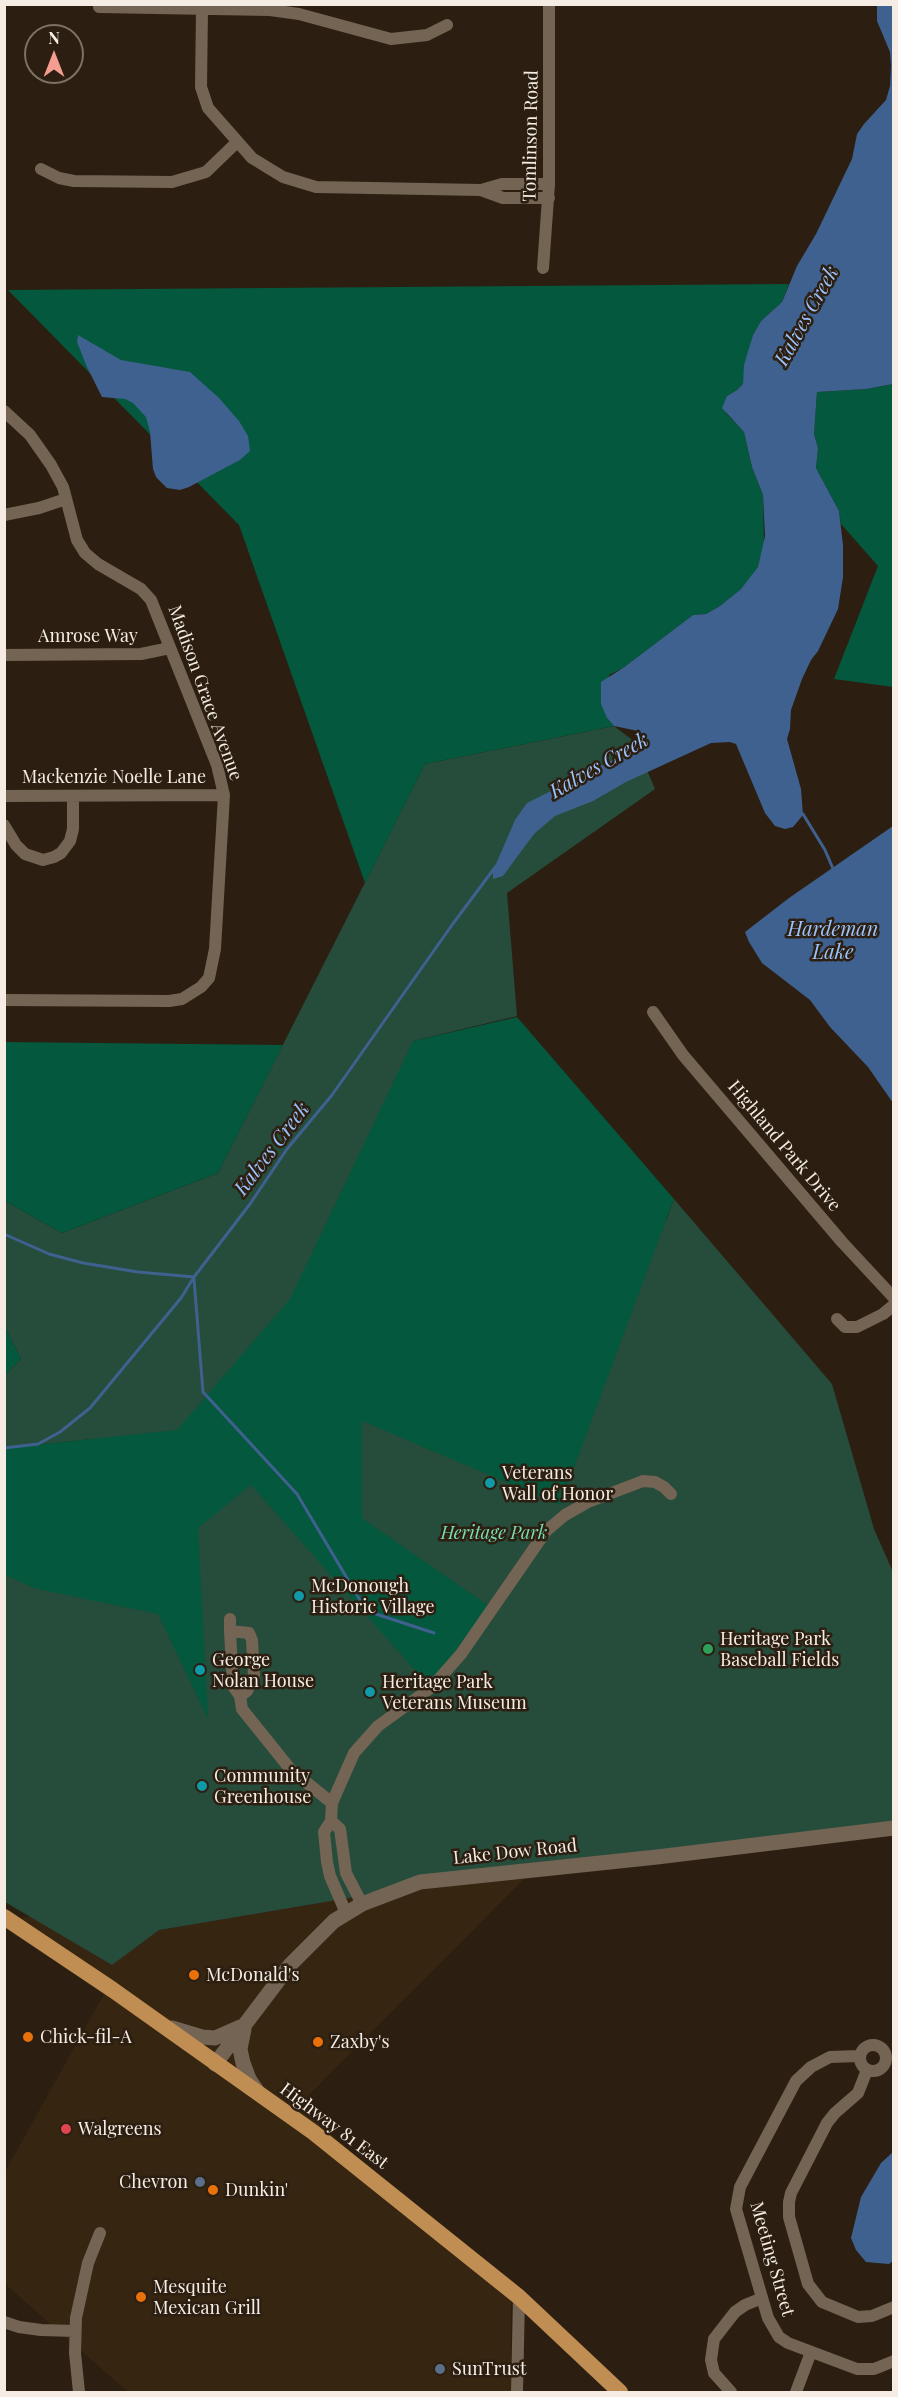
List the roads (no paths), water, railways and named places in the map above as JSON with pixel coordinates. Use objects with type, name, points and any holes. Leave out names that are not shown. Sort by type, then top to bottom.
[{"type":"main road","name":"Highway 81 East","points":[[4,1917],[313,2132],[519,2297],[620,2392]]},
{"type":"street","name":"Tomlinson Road","points":[[543,268],[549,198],[549,4]]},
{"type":"street","points":[[99,7],[270,10],[299,14],[391,39],[427,35],[447,25]]},
{"type":"street","points":[[202,10],[201,87],[208,108],[236,143],[252,158],[282,177],[316,187],[481,190],[502,184],[549,184]]},
{"type":"street","points":[[41,169],[58,178],[74,181],[172,182],[206,172],[236,143]]},
{"type":"street","points":[[481,190],[503,198],[549,198]]},
{"type":"street","name":"Madison Grace Avenue","points":[[4,411],[39,447],[54,471],[66,499],[81,547],[98,564],[146,594],[156,608],[217,765],[224,795],[215,948],[209,978],[201,987],[182,999],[169,1001],[4,1000]]},
{"type":"street","points":[[4,515],[39,508],[66,499]]},
{"type":"street","name":"Amrose Way","points":[[4,655],[141,654],[170,648]]},
{"type":"street","name":"Mackenzie Noelle Lane","points":[[4,796],[224,795]]},
{"type":"street","points":[[4,825],[16,845],[25,854],[43,860],[54,857],[68,846],[72,834],[73,796]]},
{"type":"street","name":"Highland Park Drive","points":[[653,1012],[683,1055],[842,1242],[894,1298]]},
{"type":"street","points":[[837,1319],[846,1327],[857,1327],[883,1314],[894,1305]]},
{"type":"street","points":[[346,1913],[333,1884],[327,1862],[324,1832],[331,1821],[332,1803],[354,1753],[378,1726],[432,1687],[461,1654],[546,1531],[566,1515],[588,1502],[643,1481],[655,1482],[671,1494]]},
{"type":"street","points":[[240,1696],[248,1691],[254,1676],[252,1640],[249,1634],[230,1625],[233,1686],[240,1696],[242,1709],[291,1770],[332,1803]]},
{"type":"street","points":[[331,1821],[340,1829],[346,1873],[362,1904]]},
{"type":"street","name":"Lake Dow Road","points":[[215,2064],[300,1953],[334,1921],[362,1904],[420,1882],[657,1857],[894,1828]]},
{"type":"street","points":[[333,1884],[349,1878]]},
{"type":"street","points":[[158,2023],[182,2032],[215,2038],[245,2024]]},
{"type":"street","points":[[245,2024],[240,2049],[241,2056],[249,2079],[261,2096]]},
{"type":"street","points":[[877,2045],[885,2052],[886,2061],[882,2068],[875,2072],[867,2070],[861,2064],[860,2056],[863,2049],[877,2045]]},
{"type":"street","name":"Meeting Street","points":[[860,2056],[830,2057],[811,2067],[799,2078],[739,2189],[736,2212],[762,2298],[770,2321],[779,2337],[788,2343],[860,2370],[892,2364]]},
{"type":"street","points":[[867,2070],[858,2093],[827,2123],[791,2193],[789,2217],[808,2284],[822,2302],[858,2317],[869,2317],[894,2307]]},
{"type":"street","points":[[79,2392],[75,2331],[88,2263],[100,2233]]},
{"type":"street","points":[[517,2392],[519,2297]]},
{"type":"street","points":[[730,2392],[714,2373],[711,2360],[714,2339],[735,2312],[762,2298]]},
{"type":"street","points":[[4,2322],[30,2328],[75,2331]]},
{"type":"street","points":[[796,2392],[811,2352]]},
{"type":"water","points":[[877,5],[894,5],[893,384],[866,389],[817,392],[814,434],[818,448],[816,468],[839,511],[843,545],[843,577],[838,609],[802,679],[791,710],[787,739],[801,789],[803,815],[793,827],[785,829],[775,826],[765,813],[736,744],[711,743],[626,782],[593,801],[555,816],[534,834],[503,876],[493,879],[493,871],[515,820],[527,803],[609,762],[640,741],[643,735],[638,731],[614,726],[607,718],[601,704],[601,682],[693,615],[706,614],[720,606],[741,589],[758,567],[765,536],[763,495],[752,467],[744,432],[722,408],[727,396],[743,384],[744,365],[753,335],[761,321],[782,302],[797,266],[816,234],[852,159],[857,134],[886,100],[890,86],[890,52],[877,21]]},
{"type":"water","points":[[78,335],[121,360],[190,372],[219,398],[239,421],[248,436],[250,451],[240,460],[189,487],[180,490],[167,488],[156,477],[153,469],[150,432],[146,417],[133,403],[125,399],[102,397],[77,342]]},
{"type":"water","name":"Hardeman Lake","points":[[893,826],[893,1103],[868,1067],[830,1027],[810,1000],[762,963],[745,932],[789,898]]},
{"type":"water","points":[[893,2152],[893,2261],[889,2264],[866,2262],[856,2250],[851,2238],[861,2197],[881,2163]]},
{"type":"waterway","points":[[803,814],[825,850],[834,871]]},
{"type":"waterway","name":"Kalves Creek","points":[[4,1448],[38,1444],[60,1432],[90,1408],[181,1298],[287,1149],[332,1095],[496,866]]},
{"type":"waterway","points":[[4,1234],[49,1254],[83,1263],[138,1272],[194,1277]]},
{"type":"waterway","name":"Kalves Creek","points":[[194,1279],[203,1392],[297,1494],[360,1600],[370,1612],[434,1633]]},
{"type":"place","name":"Veterans Wall of Honor","points":[[490,1483]]},
{"type":"place","name":"McDonough Historic Village","points":[[299,1596]]},
{"type":"place","name":"Heritage Park Baseball Fields","points":[[708,1649]]},
{"type":"place","name":"George Nolan House","points":[[200,1670]]},
{"type":"place","name":"Heritage Park Veterans Museum","points":[[370,1692]]},
{"type":"place","name":"Community Greenhouse","points":[[202,1786]]},
{"type":"place","name":"McDonald's","points":[[194,1975]]},
{"type":"place","name":"Chick-fil-A","points":[[28,2037]]},
{"type":"place","name":"Zaxby's","points":[[318,2042]]},
{"type":"place","name":"Walgreens","points":[[66,2129]]},
{"type":"place","name":"Chevron","points":[[200,2182]]},
{"type":"place","name":"Dunkin'","points":[[213,2190]]},
{"type":"place","name":"Mesquite Mexican Grill","points":[[141,2297]]},
{"type":"place","name":"SunTrust","points":[[440,2369]]},
{"type":"park label","name":"Heritage Park","points":[[494,1533]]}]
